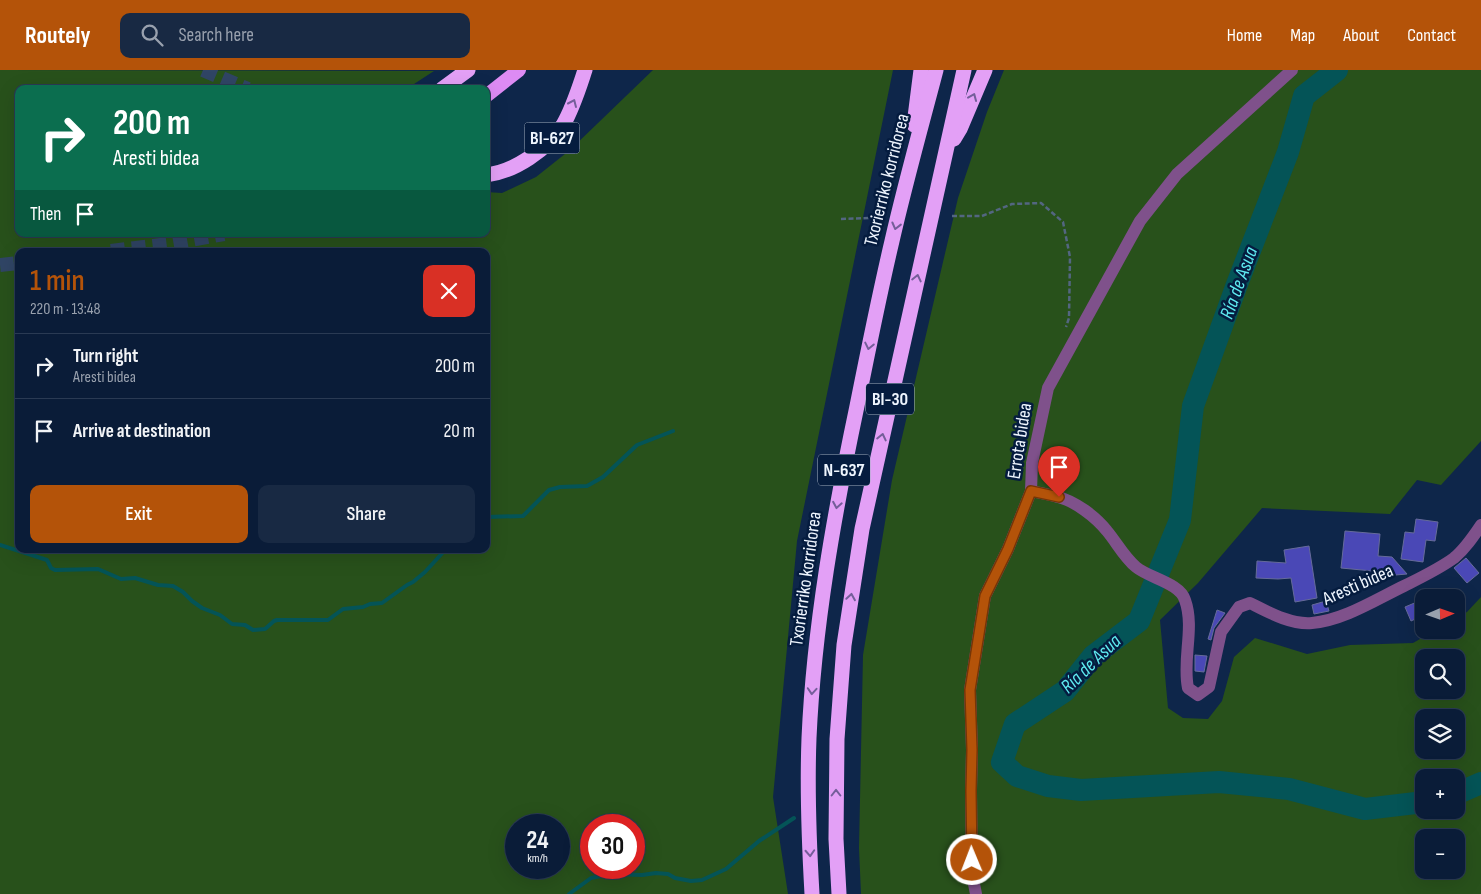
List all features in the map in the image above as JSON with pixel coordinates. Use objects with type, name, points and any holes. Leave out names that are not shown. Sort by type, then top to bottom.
[{"type":"highway","points":[[447,85],[468,70]]},
{"type":"highway","points":[[490,93],[519,70]]},
{"type":"highway","name":"BI-627","points":[[490,174],[521,164],[544,147],[563,125],[586,70]]},
{"type":"highway","points":[[907,178],[921,70]]},
{"type":"highway","name":"Txorierriko korridorea","points":[[812,894],[809,839],[809,748],[817,642],[830,548],[839,494],[879,298],[907,178],[936,70]]},
{"type":"highway","name":"BI-30","points":[[839,894],[836,839],[836,739],[844,645],[862,529],[964,70]]},
{"type":"highway","points":[[945,155],[960,129],[985,70]]},
{"type":"street","name":"Errota bidea","points":[[976,894],[972,874],[970,690],[985,596],[1008,549],[1031,491],[1032,463],[1048,388],[1140,220],[1177,174],[1292,70]]},
{"type":"street","name":"Aresti bidea","points":[[1031,491],[1059,497],[1084,510],[1107,530],[1123,553],[1136,567],[1174,587],[1185,598],[1189,619],[1186,675],[1188,688],[1198,695],[1209,687],[1221,632],[1239,607],[1250,603],[1264,611],[1293,621],[1310,623],[1333,619],[1424,576],[1453,558],[1468,543],[1481,525]]},
{"type":"path","points":[[952,216],[982,216],[1012,204],[1040,203],[1063,222],[1070,256],[1069,318],[1066,327]]},
{"type":"path","points":[[841,219],[872,218]]},
{"type":"green space","points":[[0,70],[434,71],[414,84],[408,85],[15,85],[15,237],[490,237],[490,192],[502,193],[536,177],[570,150],[653,70],[893,70],[797,541],[773,797],[788,894],[0,894]]},
{"type":"green space","points":[[1004,70],[1481,70],[1481,441],[1441,485],[1417,480],[1390,514],[1262,508],[1198,583],[1160,620],[1168,708],[1183,718],[1208,719],[1222,701],[1234,657],[1255,638],[1307,654],[1350,645],[1413,643],[1420,639],[1465,639],[1465,613],[1481,597],[1481,894],[861,894],[859,848],[863,655],[892,480],[958,198],[987,112]]},
{"type":"building","points":[[1416,519],[1438,522],[1435,541],[1426,540],[1423,562],[1401,559],[1405,532],[1414,533]]},
{"type":"building","points":[[1345,531],[1380,534],[1378,556],[1392,557],[1407,574],[1384,576],[1383,572],[1341,568]]},
{"type":"building","points":[[1309,546],[1317,598],[1295,602],[1291,578],[1256,578],[1257,561],[1286,563],[1284,550]]},
{"type":"building","points":[[1466,558],[1479,573],[1467,583],[1454,568]]},
{"type":"building","points":[[1326,601],[1329,611],[1314,614],[1312,605]]},
{"type":"building","points":[[1415,603],[1415,619],[1411,621],[1405,607]]},
{"type":"building","points":[[1217,610],[1225,613],[1214,628],[1211,640],[1208,639]]},
{"type":"building","points":[[1195,655],[1207,656],[1204,672],[1195,671]]},
{"type":"waterway","name":"Ría de Asua","points":[[1337,70],[1304,96],[1288,152],[1193,406],[1180,520],[1139,621],[1093,656],[1065,691],[1015,724],[1002,762],[1017,776],[1048,786],[1081,790],[1219,782],[1289,789],[1365,809],[1415,803]]},
{"type":"waterway","points":[[490,517],[523,516],[549,490],[560,487],[587,486],[603,477],[637,445],[673,431]]},
{"type":"waterway","points":[[0,545],[15,550]]},
{"type":"waterway","points":[[25,553],[47,560],[51,568],[55,570],[98,569],[121,579],[135,578],[158,585],[173,586],[202,608],[220,615],[232,624],[245,625],[253,630],[265,629],[277,620],[328,620],[343,609],[382,603],[413,582],[442,553]]},
{"type":"waterway","name":"Ría de Asua","points":[[1465,790],[1481,783]]},
{"type":"waterway","points":[[569,894],[591,878],[612,874],[642,875],[656,873],[668,874],[675,878],[691,881],[702,880],[726,869],[759,841],[794,818]]},
{"type":"tunnel","points":[[203,70],[239,85]]},
{"type":"tunnel","points":[[135,248],[207,237]]},
{"type":"tunnel","points":[[0,265],[15,263]]},
{"type":"route","points":[[972,860],[970,690],[985,596],[1008,549],[1031,491],[1059,497]]}]
